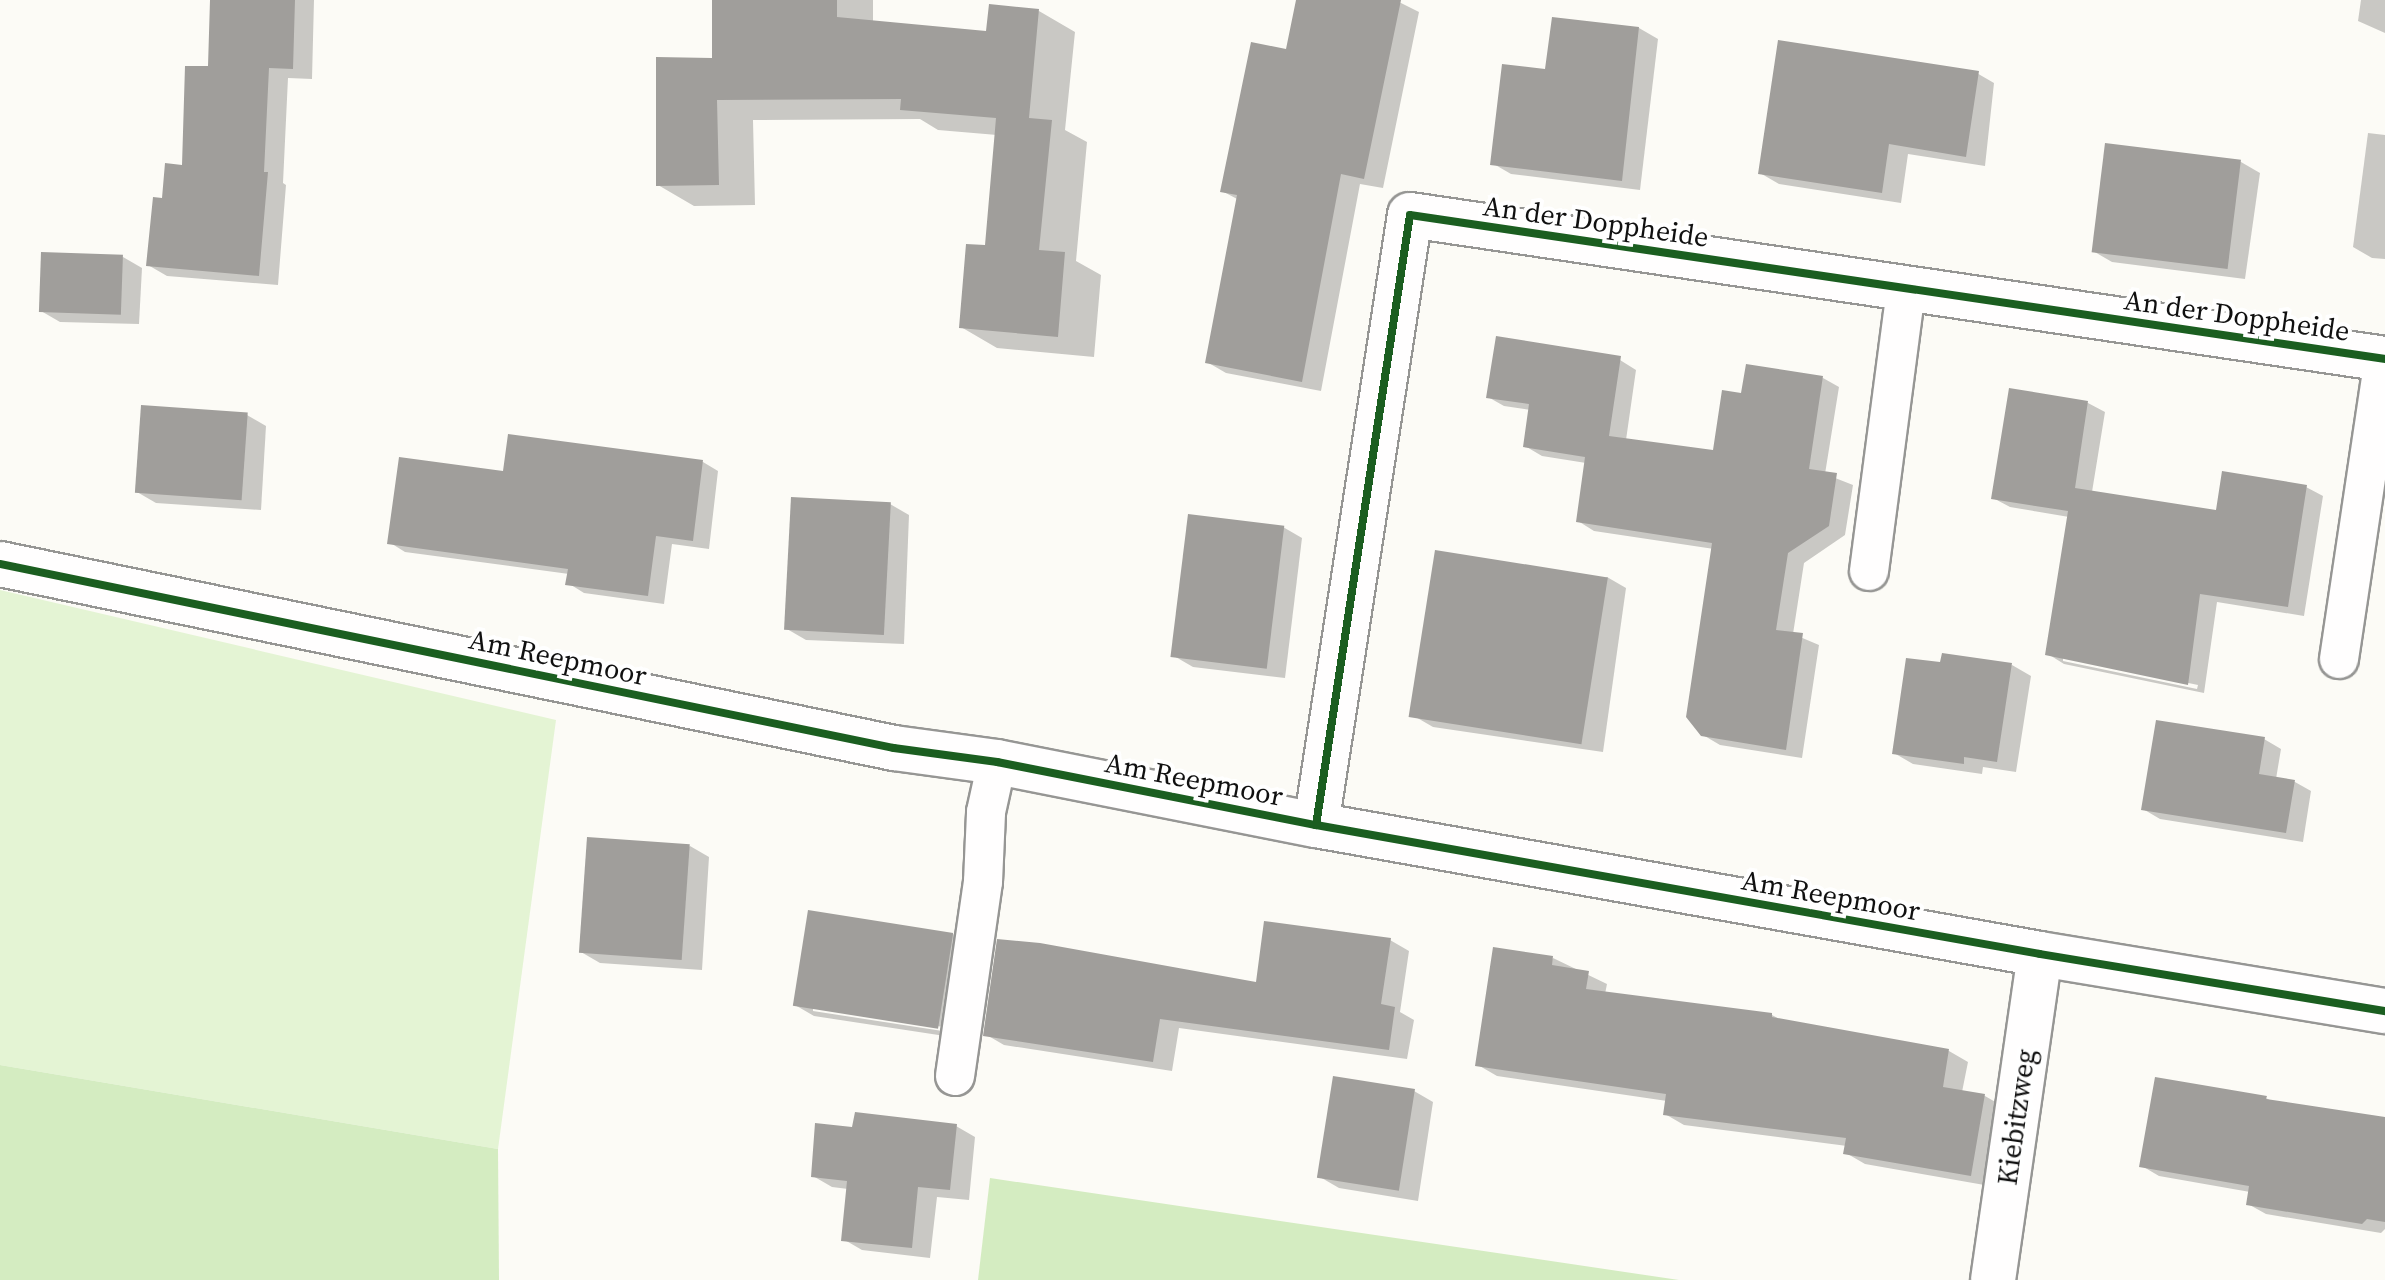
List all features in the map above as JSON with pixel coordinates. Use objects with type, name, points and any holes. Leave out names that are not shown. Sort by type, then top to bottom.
[{"type":"street","name":"An der Doppheide","points":[[1316,825],[1410,215],[2384,359]]},
{"type":"street","name":"Am Reepmoor","points":[[0,564],[894,748],[997,762],[1316,825],[2040,954],[2385,1011]]},
{"type":"street","name":"Kiebitzweg","points":[[1993,1280],[2040,954]]},
{"type":"lane","points":[[1869,571],[1906,289]]},
{"type":"lane","points":[[2339,659],[2384,359]]},
{"type":"lane","points":[[955,1076],[983,882],[986,812],[997,762]]},
{"type":"green space","points":[[0,590],[556,720],[498,1149],[0,1065]]},
{"type":"green space","points":[[0,1065],[498,1149],[499,1280],[0,1280]]},
{"type":"green space","points":[[990,1178],[1679,1280],[978,1280]]},
{"type":"building","points":[[210,0],[295,0],[293,69],[269,68],[264,172],[268,172],[259,276],[146,266],[153,197],[162,198],[165,163],[182,165],[185,66],[208,66]]},
{"type":"building","points":[[712,0],[837,0],[837,17],[986,31],[989,4],[1039,9],[1029,118],[1052,120],[1039,250],[1065,252],[1058,337],[959,328],[966,244],[985,245],[996,118],[900,110],[901,99],[717,100],[719,185],[656,186],[656,57],[712,58]]},
{"type":"building","points":[[1296,0],[1401,0],[1364,179],[1341,174],[1302,382],[1205,363],[1237,195],[1220,192],[1251,42],[1286,49]]},
{"type":"building","points":[[1552,17],[1639,27],[1622,181],[1490,165],[1502,64],[1545,69]]},
{"type":"building","points":[[1778,40],[1979,71],[1966,157],[1889,144],[1882,193],[1758,174]]},
{"type":"building","points":[[2105,143],[2241,160],[2228,269],[2092,252]]},
{"type":"building","points":[[41,252],[123,255],[121,315],[39,312]]},
{"type":"building","points":[[1496,336],[1621,356],[1609,436],[1713,450],[1722,390],[1741,393],[1746,364],[1823,376],[1809,469],[1837,473],[1829,526],[1788,553],[1776,630],[1803,633],[1786,750],[1701,736],[1686,717],[1712,543],[1576,522],[1585,457],[1523,447],[1529,404],[1486,398]]},
{"type":"building","points":[[2009,388],[2088,401],[2075,488],[2216,510],[2222,471],[2307,485],[2288,607],[2200,594],[2188,685],[2045,655],[2068,511],[1991,499]]},
{"type":"building","points":[[141,405],[248,412],[242,500],[135,493]]},
{"type":"building","points":[[508,434],[703,460],[693,541],[656,536],[648,596],[565,585],[568,569],[387,544],[399,457],[503,471]]},
{"type":"building","points":[[791,497],[891,502],[884,635],[784,630]]},
{"type":"building","points":[[1188,514],[1284,526],[1267,669],[1170,657]]},
{"type":"building","points":[[1435,550],[1608,577],[1581,744],[1409,717]]},
{"type":"building","points":[[1942,653],[2012,663],[1997,762],[1964,757],[1964,764],[1892,754],[1906,658],[1940,662]]},
{"type":"building","points":[[2156,720],[2265,737],[2259,774],[2295,780],[2286,833],[2141,810]]},
{"type":"building","points":[[587,837],[690,844],[682,960],[579,953]]},
{"type":"building","points":[[808,910],[953,933],[938,1029],[793,1006]]},
{"type":"building","points":[[1264,921],[1391,938],[1381,1004],[1395,1007],[1389,1050],[1160,1019],[1153,1062],[983,1036],[997,939],[1040,943],[1256,982]]},
{"type":"building","points":[[1493,947],[1553,956],[1552,965],[1589,971],[1586,989],[1772,1013],[1772,1017],[1949,1049],[1943,1087],[1985,1094],[1971,1176],[1843,1154],[1846,1138],[1663,1115],[1666,1094],[1475,1066]]},
{"type":"building","points":[[1333,1076],[1415,1089],[1399,1191],[1317,1178]]},
{"type":"building","points":[[2155,1077],[2267,1096],[2266,1099],[2385,1117],[2385,1222],[2367,1219],[2362,1224],[2246,1205],[2249,1186],[2139,1167]]},
{"type":"building","points":[[855,1112],[957,1124],[950,1190],[918,1187],[912,1248],[841,1241],[847,1181],[811,1177],[815,1123],[852,1127]]},
{"type":"cycle path","points":[[1316,825],[1410,215],[2385,359]]},
{"type":"cycle path","points":[[0,564],[894,748],[997,762],[1316,825],[2040,954],[2385,1011]]}]
